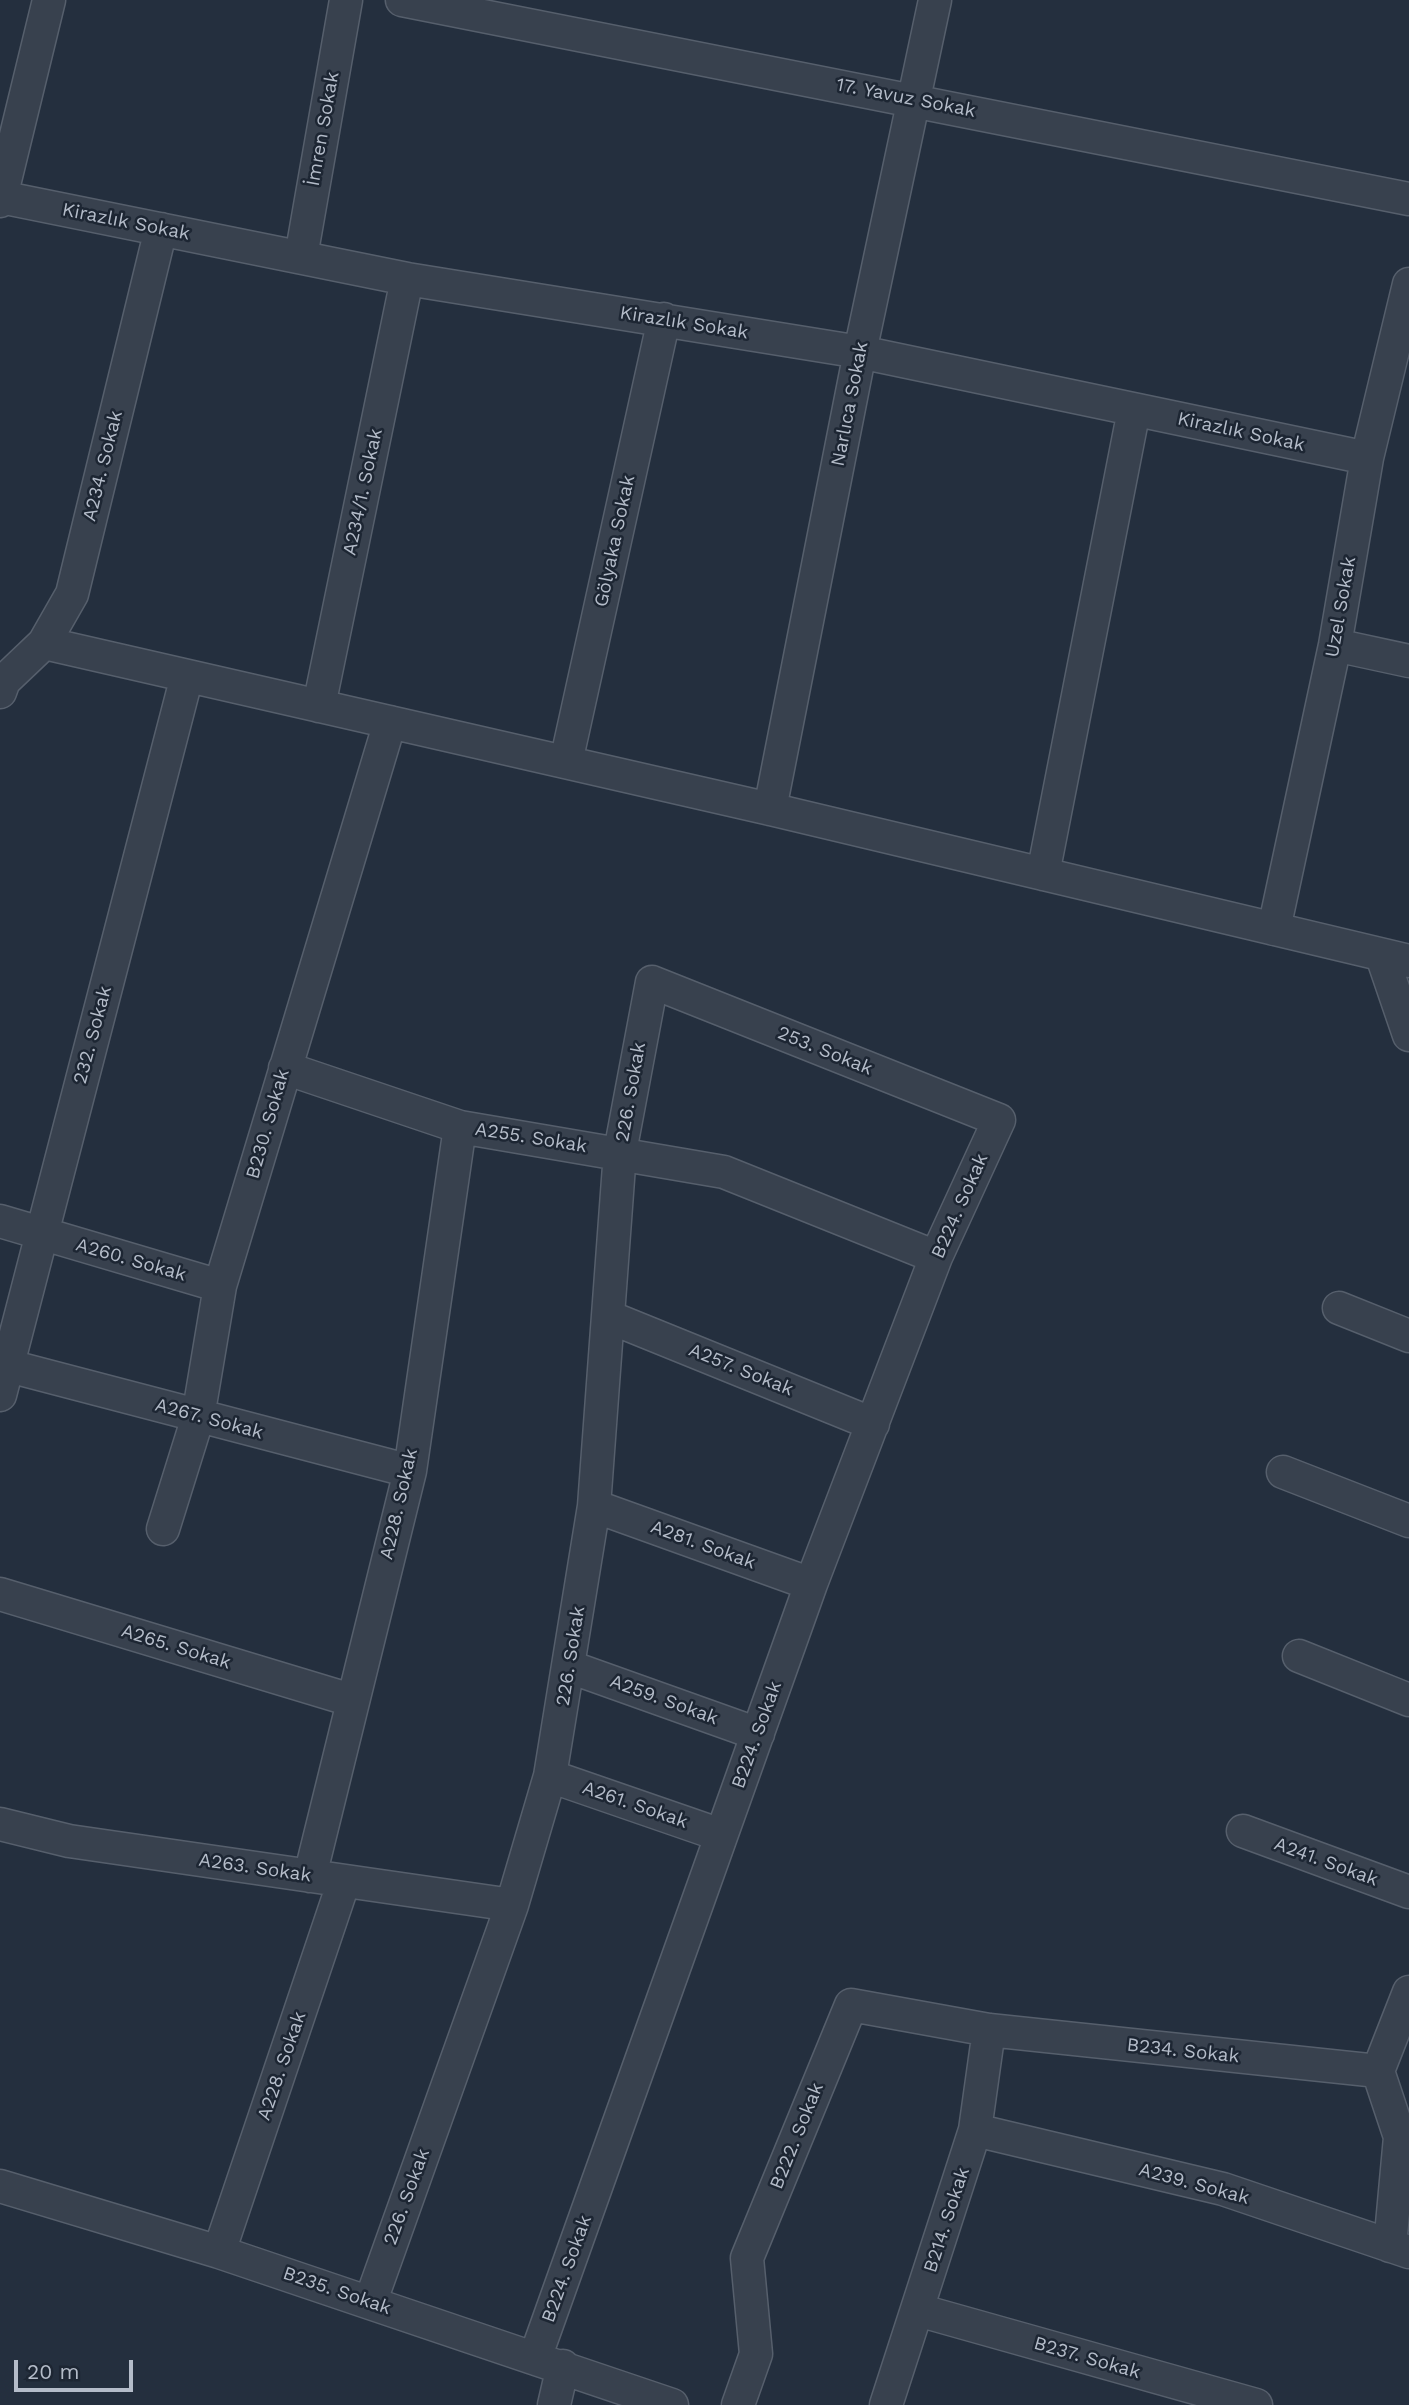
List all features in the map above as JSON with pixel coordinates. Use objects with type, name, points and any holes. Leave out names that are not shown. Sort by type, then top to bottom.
[{"type":"street","points":[[0,199],[49,0]]},
{"type":"street","name":"İmren Sokak","points":[[301,257],[346,0]]},
{"type":"street","name":"17. Yavuz Sokak","points":[[402,0],[1409,199]]},
{"type":"street","name":"Narlıca Sokak","points":[[770,808],[860,352],[935,0]]},
{"type":"street","name":"Kirazlık Sokak","points":[[0,199],[407,279],[860,352],[1367,458]]},
{"type":"street","name":"A234. Sokak","points":[[2,687],[44,643],[72,594],[161,229]]},
{"type":"street","name":"A234/1. Sokak","points":[[319,706],[407,279]]},
{"type":"street","name":"Uzel Sokak","points":[[1274,929],[1335,645],[1367,458],[1409,284]]},
{"type":"street","name":"Gölyaka Sokak","points":[[566,762],[664,319]]},
{"type":"street","points":[[1043,874],[1134,410]]},
{"type":"street","points":[[44,643],[770,808],[1395,958],[1409,1035]]},
{"type":"street","points":[[1335,645],[1409,661]]},
{"type":"street","name":"232. Sokak","points":[[4,1380],[187,676]]},
{"type":"street","name":"B230. Sokak","points":[[163,1529],[198,1416],[220,1286],[390,722]]},
{"type":"street","name":"253. Sokak","points":[[652,982],[999,1120]]},
{"type":"street","name":"226. Sokak","points":[[370,2303],[512,1905],[550,1776],[570,1667],[594,1506],[621,1152],[652,982]]},
{"type":"street","name":"A255. Sokak","points":[[285,1068],[460,1128],[621,1152],[724,1172],[936,1257]]},
{"type":"street","name":"B224. Sokak","points":[[554,2405],[549,2362],[721,1835],[811,1584],[936,1257],[999,1120]]},
{"type":"street","name":"A228. Sokak","points":[[310,1876],[351,1700],[410,1471],[460,1128]]},
{"type":"street","name":"A260. Sokak","points":[[0,1222],[220,1286]]},
{"type":"street","points":[[1339,1308],[1409,1336]]},
{"type":"street","name":"A257. Sokak","points":[[608,1317],[873,1424]]},
{"type":"street","name":"A267. Sokak","points":[[4,1380],[198,1416],[410,1471]]},
{"type":"street","points":[[1283,1472],[1409,1521]]},
{"type":"street","name":"A281. Sokak","points":[[594,1506],[811,1584]]},
{"type":"street","name":"A265. Sokak","points":[[0,1594],[351,1700]]},
{"type":"street","points":[[1300,1656],[1409,1700]]},
{"type":"street","name":"A259. Sokak","points":[[570,1667],[758,1734]]},
{"type":"street","name":"A261. Sokak","points":[[550,1776],[721,1835]]},
{"type":"street","name":"A263. Sokak","points":[[0,1825],[69,1841],[512,1905]]},
{"type":"street","name":"A241. Sokak","points":[[1243,1831],[1409,1892]]},
{"type":"street","name":"A228. Sokak","points":[[219,2252],[344,1881]]},
{"type":"street","points":[[1399,2249],[1400,2137],[1378,2071],[1409,1992]]},
{"type":"street","name":"B222. Sokak","points":[[738,2405],[755,2354],[747,2258],[851,2005],[989,2031]]},
{"type":"street","name":"B234. Sokak","points":[[989,2031],[1378,2071]]},
{"type":"street","name":"B214. Sokak","points":[[886,2405],[975,2130],[989,2031]]},
{"type":"street","name":"A239. Sokak","points":[[975,2130],[1223,2189],[1399,2249]]},
{"type":"street","name":"B235. Sokak","points":[[0,2186],[219,2252],[672,2405]]},
{"type":"street","name":"B237. Sokak","points":[[918,2310],[1256,2405]]}]
